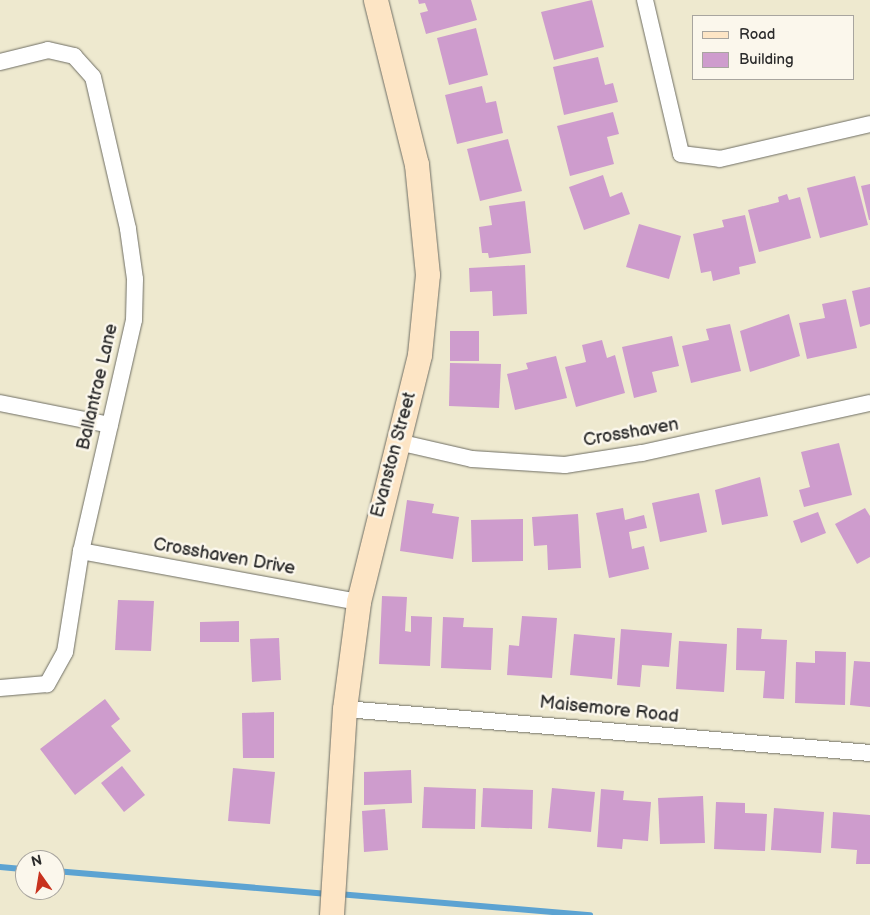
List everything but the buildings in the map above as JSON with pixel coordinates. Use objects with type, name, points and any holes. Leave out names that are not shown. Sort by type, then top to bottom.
[{"type":"street","name":"Evanston Street","points":[[332,915],[344,709],[359,602],[420,355],[428,275],[417,165],[376,0]]},
{"type":"street","points":[[644,0],[682,154],[720,160],[870,124]]},
{"type":"street","name":"Ballantrae Lane","points":[[0,62],[48,50],[74,56],[93,77],[128,228],[135,279],[134,320],[81,551],[65,652],[47,684],[0,688]]},
{"type":"street","points":[[0,403],[110,425]]},
{"type":"street","name":"Crosshaven","points":[[398,442],[472,459],[564,465],[642,453],[870,403]]},
{"type":"street","name":"Crosshaven Drive","points":[[81,551],[359,602]]},
{"type":"street","name":"Maisemore Road","points":[[344,709],[870,753]]},
{"type":"waterway","points":[[0,867],[15,868]]},
{"type":"waterway","points":[[65,872],[328,894]]},
{"type":"waterway","points":[[338,894],[590,915]]}]
